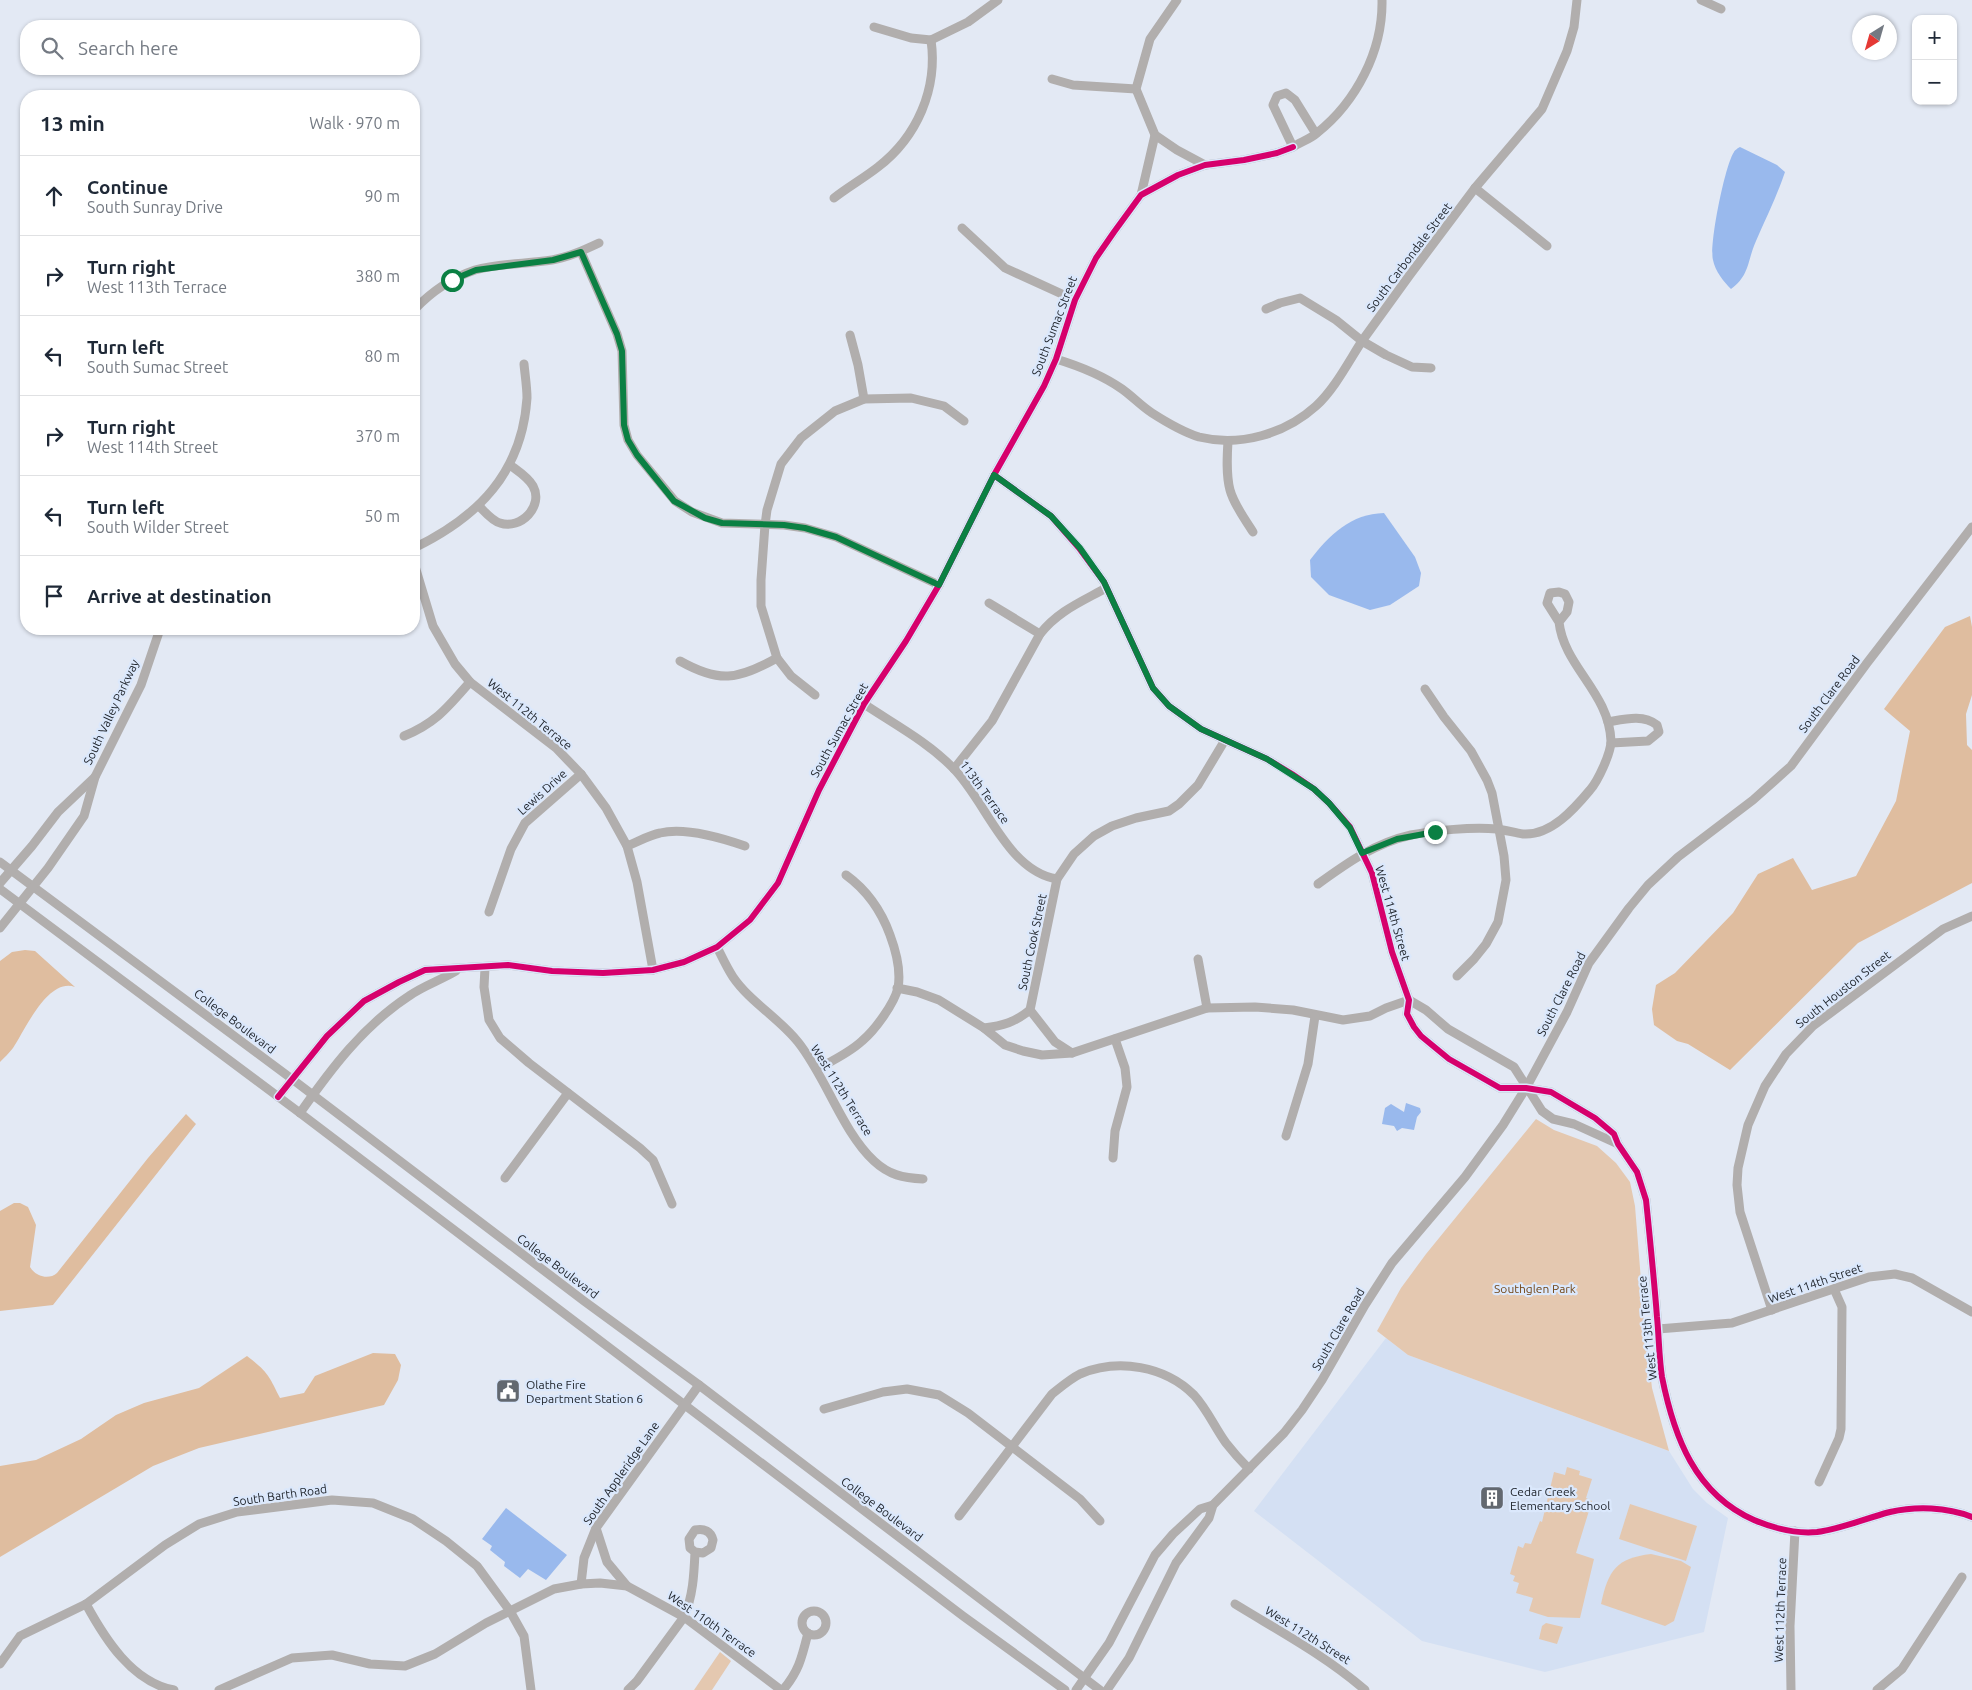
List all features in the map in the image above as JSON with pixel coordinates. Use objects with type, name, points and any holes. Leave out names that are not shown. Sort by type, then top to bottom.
[{"type":"street","points":[[874,27],[911,38],[931,40],[968,22],[998,0]]},
{"type":"street","points":[[1177,0],[1150,39],[1136,89],[1155,135],[1176,150],[1205,165]]},
{"type":"street","name":"South Sumac Street","points":[[278,1097],[327,1036],[364,1001],[425,970],[459,970],[508,965],[552,971],[603,973],[653,970],[684,962],[717,947],[750,920],[778,883],[819,790],[864,704],[906,641],[939,585],[994,475],[1044,386],[1056,359],[1075,300],[1096,258],[1141,195],[1178,175],[1205,165],[1277,153],[1293,147],[1316,134],[1336,115],[1359,86],[1377,44],[1382,0]]},
{"type":"street","name":"South Carbondale Street","points":[[1056,359],[1102,376],[1122,389],[1149,411],[1169,423],[1198,436],[1228,441],[1248,439],[1278,430],[1300,418],[1318,404],[1409,276],[1475,188],[1542,110],[1567,51],[1574,27],[1577,0]]},
{"type":"street","points":[[1701,0],[1721,9]]},
{"type":"street","points":[[834,198],[886,160],[900,147],[917,123],[928,94],[933,67],[931,40]]},
{"type":"street","points":[[1052,79],[1073,84],[1136,89]]},
{"type":"street","points":[[1293,147],[1273,105],[1277,96],[1286,93],[1295,100],[1316,134]]},
{"type":"street","points":[[1141,195],[1146,182],[1155,135]]},
{"type":"street","points":[[1475,188],[1547,246]]},
{"type":"street","points":[[962,228],[1005,268],[1075,300]]},
{"type":"street","points":[[420,304],[432,293],[452,280],[476,270],[553,260],[581,252],[599,243]]},
{"type":"street","points":[[581,252],[617,334],[622,351],[624,425],[628,440],[637,455],[674,501],[692,512],[722,523],[805,528],[836,537],[939,585]]},
{"type":"street","points":[[1266,309],[1300,298],[1336,320],[1362,341],[1386,356],[1412,367],[1431,368]]},
{"type":"street","points":[[850,335],[864,399]]},
{"type":"street","points":[[420,545],[446,530],[479,506],[497,485],[510,465],[524,419],[527,396],[524,364]]},
{"type":"street","points":[[815,695],[791,676],[777,658],[762,606],[761,580],[764,525],[781,464],[801,438],[836,411],[864,399],[911,398],[944,406],[964,421]]},
{"type":"street","points":[[1228,441],[1227,460],[1230,490],[1240,512],[1253,532]]},
{"type":"street","points":[[479,506],[499,523],[511,524],[520,522],[528,516],[534,507],[536,496],[534,487],[528,479],[510,465]]},
{"type":"street","name":"West 114th Street","points":[[994,475],[1051,516],[1080,548],[1106,588],[1153,688],[1169,706],[1187,719],[1225,740],[1267,759],[1314,789],[1329,803],[1350,828],[1372,873],[1392,952],[1409,1000],[1407,1014],[1414,1027],[1436,1050],[1500,1088],[1526,1088]]},
{"type":"street","name":"South Clare Road","points":[[1076,1690],[1120,1623],[1155,1556],[1173,1534],[1200,1509],[1213,1505],[1284,1433],[1302,1410],[1392,1263],[1465,1177],[1503,1125],[1526,1088],[1567,1012],[1589,964],[1629,908],[1648,886],[1678,857],[1753,800],[1791,766],[1867,663],[1972,527]]},
{"type":"street","name":"West 112th Terrace","points":[[420,582],[433,626],[454,664],[470,682],[556,748],[581,774],[606,808],[627,846],[637,882],[653,970]]},
{"type":"street","points":[[954,769],[992,721],[1031,654],[1040,634],[1062,612],[1106,588]]},
{"type":"street","points":[[989,603],[1040,634]]},
{"type":"street","points":[[1362,853],[1397,839],[1421,834],[1498,829],[1525,834],[1544,829],[1566,817],[1595,784],[1611,743],[1608,722],[1599,699],[1566,649],[1560,635],[1559,622]]},
{"type":"street","name":"South Valley Parkway","points":[[0,928],[48,868],[84,816],[95,777],[141,685],[158,635]]},
{"type":"street","points":[[680,661],[698,671],[720,677],[741,674],[777,658]]},
{"type":"street","points":[[404,736],[423,728],[441,715],[470,682]]},
{"type":"street","points":[[1425,689],[1481,768],[1492,793],[1504,856],[1506,880],[1498,922],[1486,944],[1457,976]]},
{"type":"street","name":"113th Terrace","points":[[864,704],[922,742],[954,769],[1015,854],[1047,878],[1057,879]]},
{"type":"street","points":[[1608,722],[1648,718],[1657,724],[1659,732],[1648,741],[1611,743]]},
{"type":"street","name":"South Cook Street","points":[[1072,1053],[1055,1042],[1030,1010],[1057,879],[1074,854],[1094,836],[1112,826],[1136,818],[1169,811],[1179,804],[1198,785],[1225,740]]},
{"type":"street","name":"Lewis Drive","points":[[489,912],[511,849],[525,823],[581,774]]},
{"type":"street","name":"South Valley Parkway","points":[[0,883],[58,812],[95,777]]},
{"type":"street","points":[[627,846],[661,832],[683,832],[727,840],[745,846]]},
{"type":"street","name":"West 114th Street","points":[[1318,884],[1362,853]]},
{"type":"street","name":"College Boulevard","points":[[0,862],[292,1079],[584,1301],[699,1385],[1100,1690]]},
{"type":"street","points":[[817,1069],[862,1041],[879,1023],[898,988],[898,967],[894,944],[884,918],[862,887],[846,875]]},
{"type":"street","points":[[0,889],[300,1113],[963,1616],[1065,1690]]},
{"type":"street","name":"South Houston Street","points":[[1772,1310],[1740,1212],[1737,1185],[1738,1168],[1748,1125],[1765,1086],[1786,1054],[1813,1026],[1937,932],[1972,916]]},
{"type":"street","name":"West 112th Terrace","points":[[717,947],[733,978],[746,993],[780,1022],[798,1042],[817,1069],[850,1130],[873,1160],[889,1172],[902,1178],[922,1179]]},
{"type":"street","points":[[1198,959],[1207,1008]]},
{"type":"street","points":[[484,968],[484,993],[489,1020],[500,1038],[529,1064],[640,1148],[653,1160],[672,1204]]},
{"type":"street","name":"South Sumac Street","points":[[300,1113],[355,1041],[381,1016],[410,995],[459,970]]},
{"type":"street","points":[[898,988],[939,1000],[984,1028],[1005,1044],[1023,1052],[1042,1055],[1072,1053],[1207,1008],[1255,1007],[1293,1010],[1315,1016],[1343,1020],[1361,1018],[1409,1000],[1426,1010],[1448,1029],[1514,1068],[1542,1111],[1553,1118],[1574,1124],[1618,1144]]},
{"type":"street","points":[[984,1028],[1002,1026],[1018,1019],[1030,1010]]},
{"type":"street","points":[[1286,1136],[1308,1064],[1315,1016]]},
{"type":"street","points":[[1113,1158],[1115,1131],[1127,1087],[1125,1068],[1115,1039]]},
{"type":"street","name":"West 113th Terrace","points":[[1526,1088],[1550,1092],[1595,1118],[1614,1134],[1618,1144],[1637,1172],[1646,1200],[1662,1376],[1684,1452],[1702,1481],[1724,1503],[1741,1514],[1768,1526],[1795,1531],[1816,1532],[1891,1512],[1943,1509],[1971,1514]]},
{"type":"street","points":[[506,1178],[568,1093]]},
{"type":"street","name":"West 114th Street","points":[[1658,1329],[1732,1323],[1869,1277],[1895,1274],[1912,1278],[1972,1312]]},
{"type":"street","points":[[1819,1482],[1839,1438],[1841,1429],[1842,1307],[1834,1289]]},
{"type":"street","points":[[959,1516],[1052,1394],[1080,1374],[1112,1366],[1144,1368],[1180,1383],[1194,1395],[1228,1446],[1249,1469]]},
{"type":"street","name":"South Appleridge Lane","points":[[581,1584],[584,1558],[596,1528],[699,1385]]},
{"type":"street","points":[[824,1409],[883,1392],[907,1389],[939,1395],[953,1403],[1080,1499],[1100,1521]]},
{"type":"street","name":"South Barth Road","points":[[0,1664],[20,1636],[86,1604],[165,1545],[199,1524],[237,1512],[332,1500],[373,1503],[413,1519],[446,1541],[477,1566],[510,1611]]},
{"type":"street","name":"South Clare Road","points":[[1107,1690],[1129,1658],[1176,1563],[1209,1518],[1213,1505]]},
{"type":"street","points":[[596,1528],[607,1562],[627,1586]]},
{"type":"street","name":"West 112th Terrace","points":[[1791,1690],[1790,1626],[1795,1531]]},
{"type":"street","points":[[628,1690],[637,1681],[684,1617],[693,1588],[695,1552]]},
{"type":"street","points":[[1877,1690],[1902,1669],[1962,1578]]},
{"type":"street","name":"West 110th Terrace","points":[[219,1690],[292,1658],[332,1655],[370,1664],[405,1666],[435,1654],[486,1622],[554,1590],[581,1584],[600,1583],[627,1586],[684,1617],[782,1690]]},
{"type":"street","points":[[86,1604],[98,1627],[115,1649],[140,1675],[174,1690]]},
{"type":"street","name":"West 112th Street","points":[[1235,1604],[1330,1662],[1366,1690]]},
{"type":"street","points":[[510,1611],[524,1636],[530,1690]]},
{"type":"street","points":[[782,1690],[795,1676],[808,1633]]},
{"type":"shaded area","points":[[1970,616],[1972,627],[1972,695],[1966,714],[1967,745],[1972,750],[1972,883],[1858,943],[1730,1070],[1688,1044],[1677,1041],[1654,1025],[1652,1009],[1656,985],[1675,973],[1733,913],[1758,874],[1793,858],[1812,890],[1856,876],[1896,801],[1910,731],[1884,709],[1945,627]]},
{"type":"shaded area","points":[[35,951],[75,987],[65,986],[47,997],[38,1007],[13,1048],[0,1062],[0,961],[12,952]]},
{"type":"shaded area","points":[[186,1114],[196,1124],[53,1305],[0,1311],[0,1211],[14,1203],[20,1203],[28,1207],[36,1225],[30,1267],[39,1275],[47,1277],[54,1275]]},
{"type":"shaded area","points":[[1386,1338],[1408,1355],[1669,1451],[1693,1489],[1707,1503],[1728,1518],[1704,1632],[1545,1672],[1422,1641],[1254,1511]]},
{"type":"shaded area","points":[[373,1353],[395,1354],[401,1365],[398,1380],[384,1405],[199,1448],[153,1466],[0,1557],[0,1466],[36,1460],[81,1439],[116,1415],[144,1403],[199,1388],[247,1356],[267,1375],[280,1398],[304,1393],[315,1376]]},
{"type":"green space","name":"Southglen Park","points":[[1536,1119],[1554,1130],[1597,1146],[1616,1163],[1630,1182],[1635,1206],[1645,1330],[1652,1388],[1669,1451],[1408,1355],[1377,1331],[1401,1288],[1426,1254]]},
{"type":"green space","points":[[1567,1467],[1580,1471],[1579,1475],[1592,1479],[1586,1498],[1592,1501],[1576,1553],[1594,1559],[1580,1618],[1548,1617],[1529,1611],[1533,1598],[1516,1593],[1519,1583],[1513,1581],[1515,1576],[1510,1574],[1518,1546],[1523,1548],[1525,1543],[1531,1544],[1540,1521],[1542,1522],[1554,1472],[1565,1475]]},
{"type":"green space","points":[[1630,1504],[1697,1526],[1686,1561],[1619,1539]]},
{"type":"green space","points":[[1651,1554],[1681,1561],[1691,1567],[1674,1621],[1665,1626],[1601,1604],[1607,1582],[1616,1568],[1630,1559]]},
{"type":"green space","points":[[1546,1623],[1563,1627],[1557,1644],[1539,1639],[1542,1626]]},
{"type":"green space","points":[[720,1652],[731,1661],[712,1690],[694,1690]]},
{"type":"water","points":[[1740,147],[1777,165],[1785,172],[1753,248],[1745,273],[1731,289],[1716,268],[1712,252],[1726,172],[1734,151]]},
{"type":"water","points":[[1384,513],[1415,557],[1421,573],[1419,586],[1390,605],[1370,610],[1329,595],[1311,577],[1310,560],[1325,542],[1351,521],[1372,514]]},
{"type":"water","points":[[1406,1103],[1420,1108],[1421,1112],[1417,1117],[1414,1130],[1402,1128],[1397,1131],[1394,1126],[1382,1124],[1385,1108],[1391,1104],[1404,1112]]},
{"type":"water","points":[[506,1508],[567,1555],[546,1580],[528,1569],[520,1578],[504,1566],[505,1562],[490,1550],[492,1546],[482,1539]]},
{"type":"cycle path","points":[[278,1097],[327,1036],[364,1001],[425,970],[508,965],[552,971],[603,973],[653,970],[684,962],[717,947],[750,920],[778,883],[819,790],[864,704],[906,641],[939,585],[994,475],[1044,386],[1056,359],[1075,300],[1096,258],[1114,232],[1141,195],[1178,175],[1205,165],[1244,160],[1277,153],[1293,147]]},
{"type":"cycle path","points":[[994,475],[1051,516],[1079,548],[1104,582],[1153,688],[1169,706],[1201,729],[1267,759],[1292,774],[1314,789],[1350,827],[1372,873],[1392,952],[1409,1000],[1407,1014],[1421,1036],[1449,1059],[1500,1088],[1526,1088],[1551,1092],[1595,1118],[1614,1134],[1618,1144],[1637,1172],[1646,1200],[1661,1370],[1673,1421],[1690,1461],[1716,1495],[1734,1509],[1754,1520],[1777,1528],[1801,1532],[1826,1531],[1890,1512],[1910,1509],[1942,1509],[1972,1517]]},
{"type":"place","name":"Olathe Fire Department Station 6","points":[[508,1391]]},
{"type":"place","name":"Cedar Creek Elementary School","points":[[1492,1498]]},
{"type":"route","points":[[452,280],[476,270],[553,260],[581,252],[617,334],[622,351],[624,425],[628,440],[637,455],[674,501],[705,518],[722,523],[784,525],[805,528],[836,537],[939,585],[994,475],[1051,516],[1080,548],[1104,582],[1153,688],[1169,706],[1201,729],[1267,759],[1314,789],[1329,803],[1350,828],[1362,853],[1397,839],[1435,832]]}]
